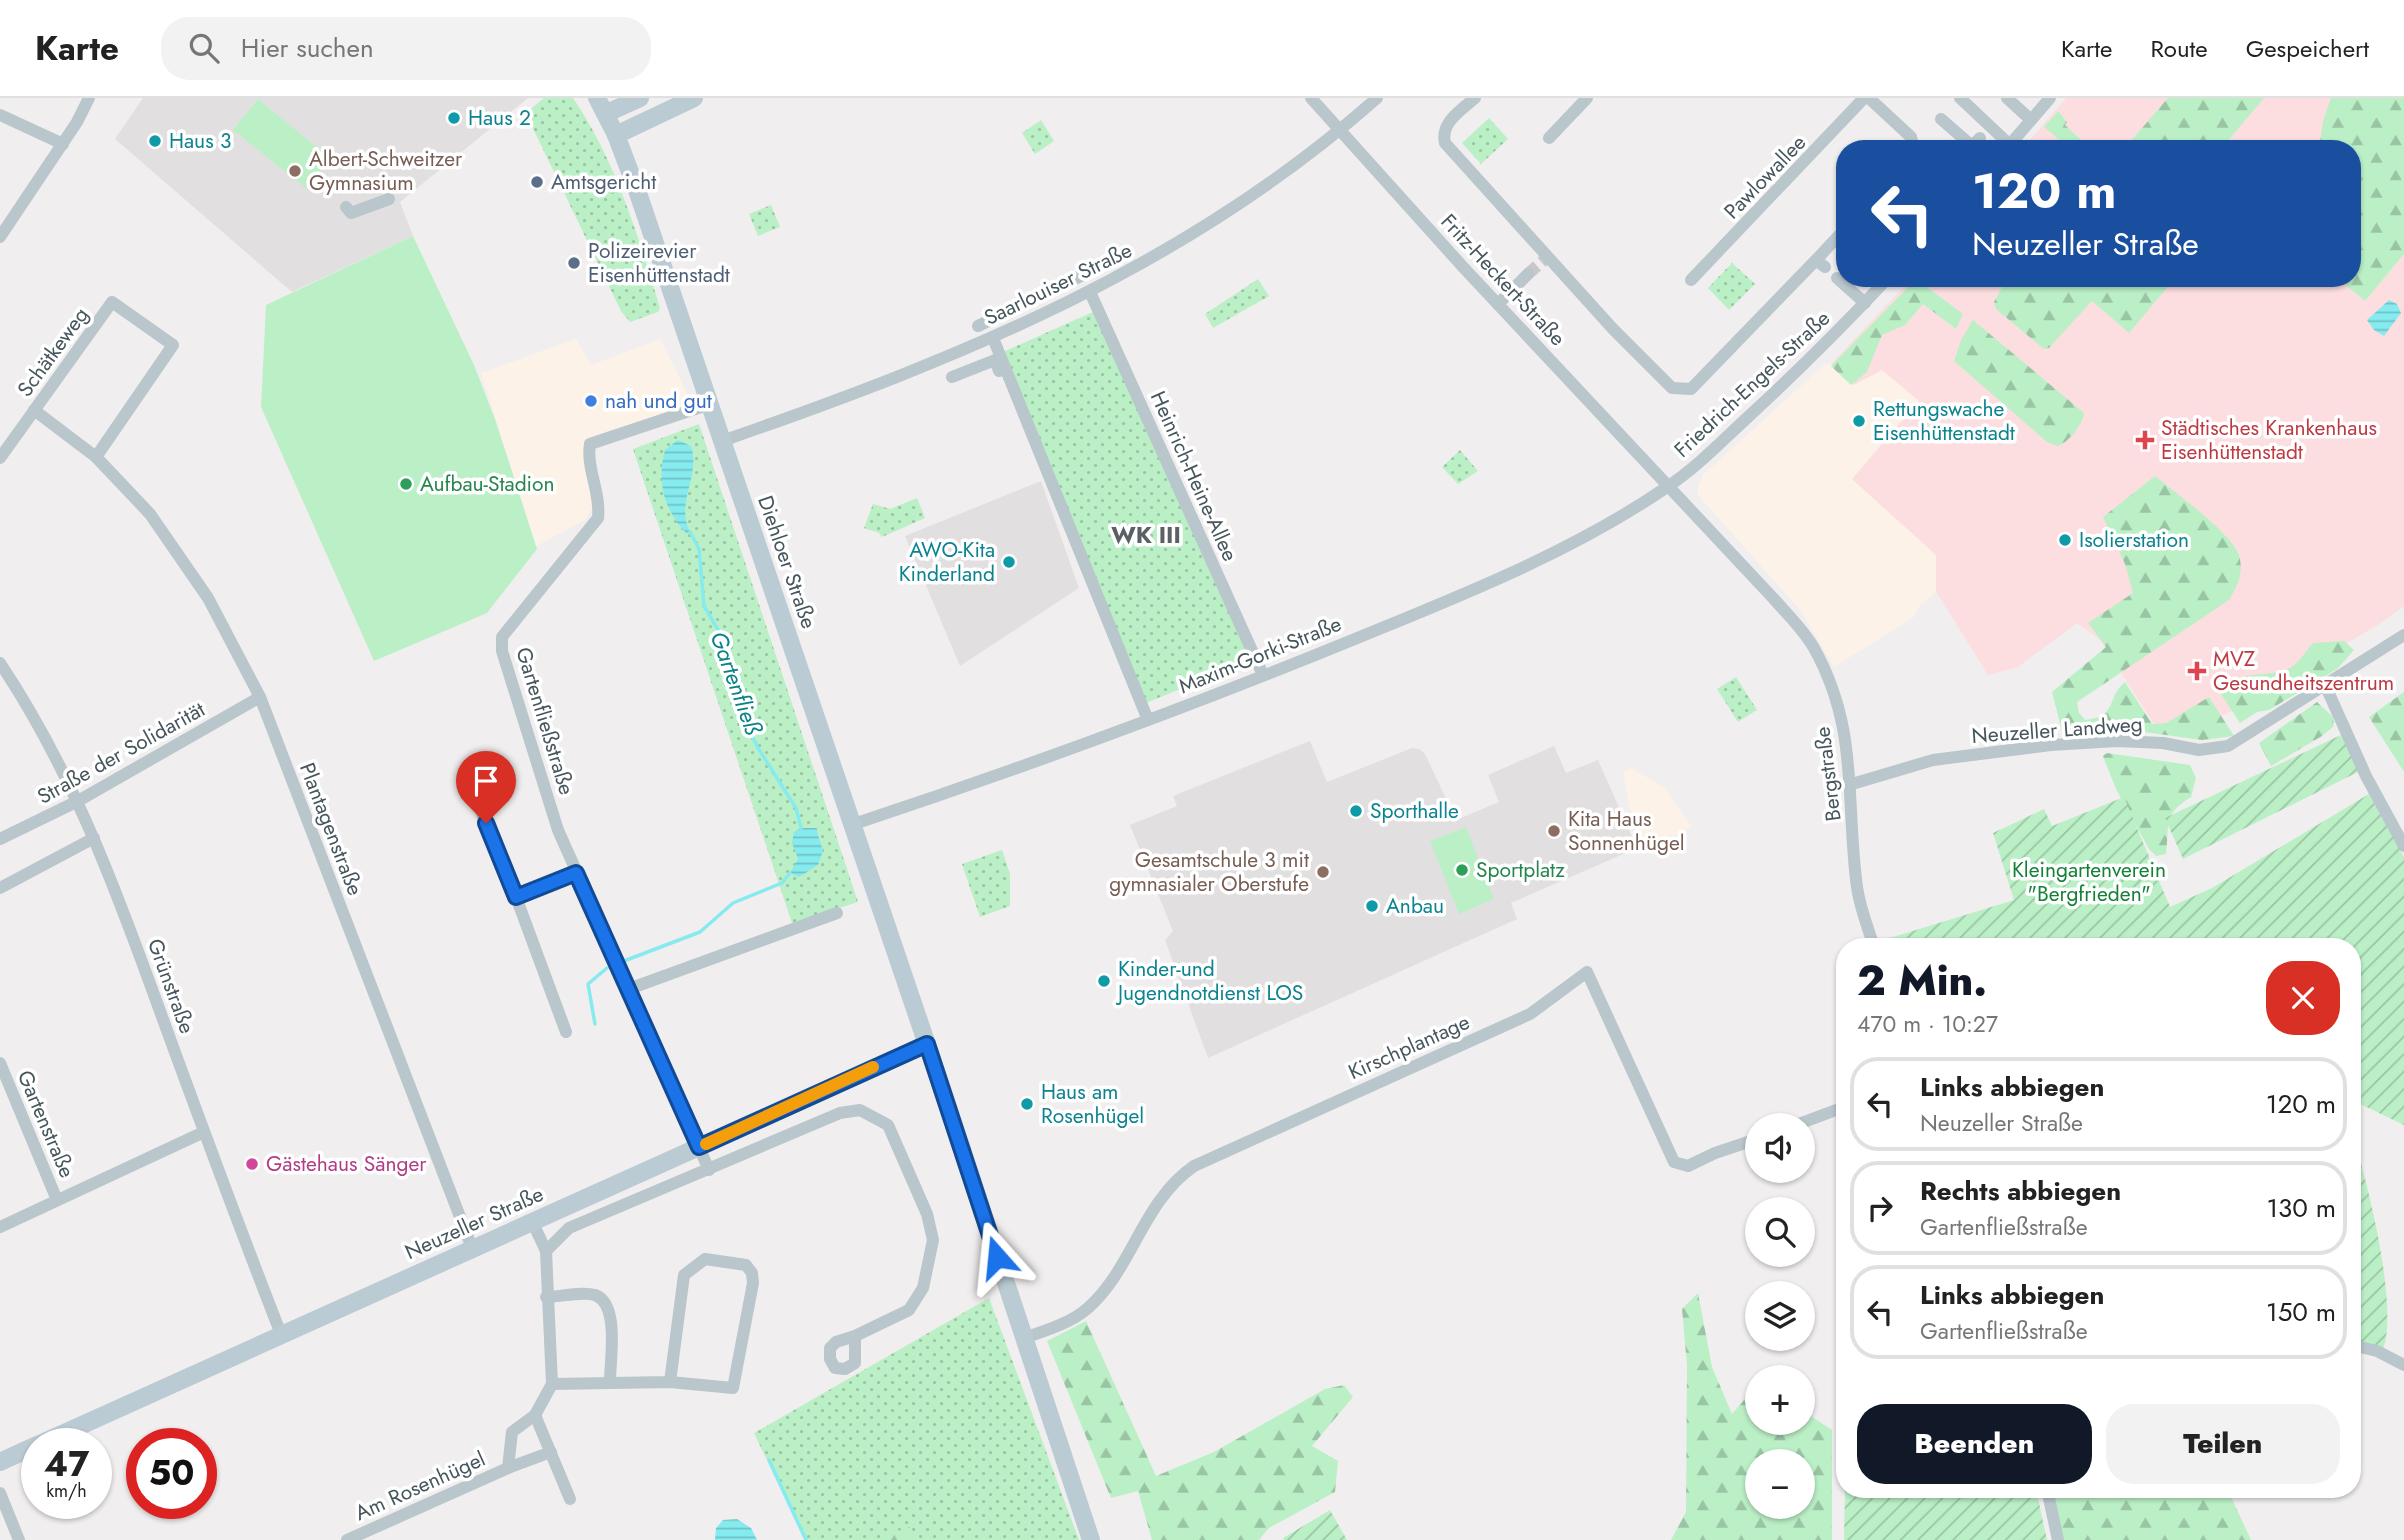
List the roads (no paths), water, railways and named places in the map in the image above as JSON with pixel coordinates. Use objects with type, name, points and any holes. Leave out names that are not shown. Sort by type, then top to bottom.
[{"type":"main road","points":[[602,106],[640,98]]},
{"type":"main road","points":[[616,135],[694,98]]},
{"type":"main road","name":"Diehloer Straße","points":[[602,106],[616,135],[710,404],[927,1044],[1091,1540]]},
{"type":"main road","name":"Neuzeller Straße","points":[[74,1428],[927,1044]]},
{"type":"main road","name":"Neuzeller Straße","points":[[0,1462],[21,1452]]},
{"type":"street","points":[[0,237],[63,144],[89,98]]},
{"type":"street","name":"Fritz-Heckert-Straße","points":[[1311,98],[1498,304],[1669,486]]},
{"type":"street","name":"Saarlouiser Straße","points":[[722,441],[856,394],[993,338],[1090,292],[1157,256],[1340,130],[1377,98]]},
{"type":"street","points":[[1475,98],[1446,125],[1442,133],[1450,150],[1546,258],[1664,382],[1681,391],[1691,389],[1820,264],[1836,241]]},
{"type":"street","points":[[1549,138],[1587,98]]},
{"type":"street","name":"Pawlowallee","points":[[1691,280],[1864,98]]},
{"type":"street","points":[[1870,98],[1912,140]]},
{"type":"street","points":[[1960,98],[2001,140]]},
{"type":"street","points":[[2007,98],[2031,120]]},
{"type":"street","points":[[2014,140],[2050,98]]},
{"type":"street","points":[[0,115],[63,144]]},
{"type":"street","points":[[1941,119],[1969,140]]},
{"type":"street","points":[[346,207],[351,213],[389,199]]},
{"type":"street","points":[[978,326],[1091,271]]},
{"type":"street","points":[[1498,304],[1528,274]]},
{"type":"street","points":[[1847,287],[1865,303]]},
{"type":"street","name":"Friedrich-Engels-Straße","points":[[1669,486],[1777,391],[1880,287]]},
{"type":"street","name":"Heinrich-Heine-Allee","points":[[1090,292],[1263,675]]},
{"type":"street","name":"Schätkeweg","points":[[0,458],[112,302],[173,345],[96,457]]},
{"type":"street","points":[[993,338],[1148,720]]},
{"type":"street","points":[[952,377],[995,360],[1005,385],[1011,383]]},
{"type":"street","name":"Gartenfließstraße","points":[[699,1147],[626,990],[555,821],[502,651],[502,637],[598,518],[600,502],[588,456],[590,444],[710,404]]},
{"type":"street","name":"Plantagenstraße","points":[[34,410],[96,457],[150,514],[208,598],[260,697],[471,1248]]},
{"type":"street","name":"Maxim-Gorki-Straße","points":[[851,825],[1076,748],[1263,675],[1521,567],[1600,528],[1669,486]]},
{"type":"street","name":"Bergstraße","points":[[1669,486],[1773,598],[1813,646],[1835,696],[1844,730],[1852,783],[1856,878],[1872,938]]},
{"type":"street","name":"Neuzeller Landweg","points":[[1852,783],[1933,760],[2051,746],[2117,741],[2164,743],[2199,750],[2228,746],[2326,687],[2404,635]]},
{"type":"street","name":"Grünstraße","points":[[0,663],[36,717],[94,838],[281,1335]]},
{"type":"street","points":[[2326,687],[2365,776],[2404,846]]},
{"type":"street","name":"Straße der Solidarität","points":[[0,839],[78,801],[260,697]]},
{"type":"street","points":[[477,799],[566,1032]]},
{"type":"street","points":[[0,888],[94,838]]},
{"type":"street","points":[[516,897],[576,873]]},
{"type":"street","points":[[626,990],[837,913]]},
{"type":"street","name":"Kirschplantage","points":[[1024,1338],[1071,1319],[1088,1308],[1113,1277],[1161,1196],[1194,1166],[1530,1014],[1587,972],[1674,1162],[1688,1166],[1745,1143]]},
{"type":"street","name":"Gartenstraße","points":[[0,1063],[57,1200]]},
{"type":"street","points":[[545,1251],[569,1228],[840,1112],[860,1110],[888,1125],[927,1214],[933,1240],[931,1262],[923,1288],[909,1310],[855,1336]]},
{"type":"street","points":[[1815,1118],[1836,1110]]},
{"type":"street","points":[[0,1227],[204,1132]]},
{"type":"street","points":[[699,1147],[709,1170]]},
{"type":"street","points":[[532,1221],[545,1251],[552,1384],[670,1382],[733,1388],[753,1283],[752,1273],[746,1265],[705,1259],[684,1275],[670,1382]]},
{"type":"street","points":[[546,1297],[594,1295],[606,1302],[612,1316],[610,1381]]},
{"type":"street","points":[[2361,1347],[2377,1351],[2404,1365]]},
{"type":"street","name":"Am Rosenhügel","points":[[508,1468],[512,1432],[535,1415],[552,1384]]},
{"type":"street","points":[[535,1415],[570,1499]]},
{"type":"street","name":"Am Rosenhügel","points":[[347,1540],[508,1468],[551,1452]]},
{"type":"street","points":[[0,1493],[19,1540]]},
{"type":"street","points":[[2049,1498],[2058,1540]]},
{"type":"water","points":[[2389,300],[2397,304],[2401,313],[2384,336],[2374,330],[2367,320]]},
{"type":"water","points":[[678,440],[691,446],[693,457],[685,510],[690,532],[687,534],[673,516],[662,485],[665,450]]},
{"type":"water","points":[[801,828],[816,828],[823,851],[818,865],[799,877],[790,873],[798,859],[792,843],[794,832]]},
{"type":"water","points":[[737,1519],[751,1528],[757,1540],[715,1540],[716,1528],[723,1520]]},
{"type":"waterway","name":"Gartenfließ","points":[[690,532],[699,549],[704,606],[721,635],[745,721],[758,748],[796,808],[801,828]]},
{"type":"waterway","name":"Gartenfließ","points":[[624,961],[700,932],[733,903],[782,883],[790,873]]},
{"type":"waterway","name":"Gartenfließ","points":[[595,1024],[588,984],[607,968]]},
{"type":"waterway","name":"Gartenfließ","points":[[769,1460],[806,1540]]},
{"type":"tunnel","points":[[1528,274],[1544,260]]},
{"type":"place","name":"Haus 2","points":[[454,118]]},
{"type":"place","name":"Haus 3","points":[[155,141]]},
{"type":"place","name":"Albert-Schweitzer Gymnasium","points":[[295,171]]},
{"type":"place","name":"Amtsgericht","points":[[537,182]]},
{"type":"place","name":"Polizeirevier Eisenhüttenstadt","points":[[574,263]]},
{"type":"place","name":"nah und gut","points":[[591,401]]},
{"type":"place","name":"Rettungswache Eisenhüttenstadt","points":[[1859,421]]},
{"type":"place","name":"Städtisches Krankenhaus Eisenhüttenstadt","points":[[2145,440]]},
{"type":"place","name":"Aufbau-Stadion","points":[[406,484]]},
{"type":"place","name":"Isolierstation","points":[[2065,540]]},
{"type":"place","name":"AWO-Kita Kinderland","points":[[1009,562]]},
{"type":"place","name":"MVZ Gesundheitszentrum","points":[[2197,671]]},
{"type":"place","name":"Sporthalle","points":[[1356,811]]},
{"type":"place","name":"Kita Haus Sonnenhügel","points":[[1554,831]]},
{"type":"place","name":"Sportplatz","points":[[1462,870]]},
{"type":"place","name":"Gesamtschule 3 mit gymnasialer Oberstufe","points":[[1323,872]]},
{"type":"place","name":"Anbau","points":[[1372,906]]},
{"type":"place","name":"Kinder-und Jugendnotdienst LOS","points":[[1104,981]]},
{"type":"place","name":"Haus am Rosenhügel","points":[[1027,1104]]},
{"type":"place","name":"Gästehaus Sänger","points":[[252,1164]]},
{"type":"district","name":"WK III","points":[[1146,535]]},
{"type":"park label","name":"Kleingartenverein \"Bergfrieden\"","points":[[2089,882]]}]
